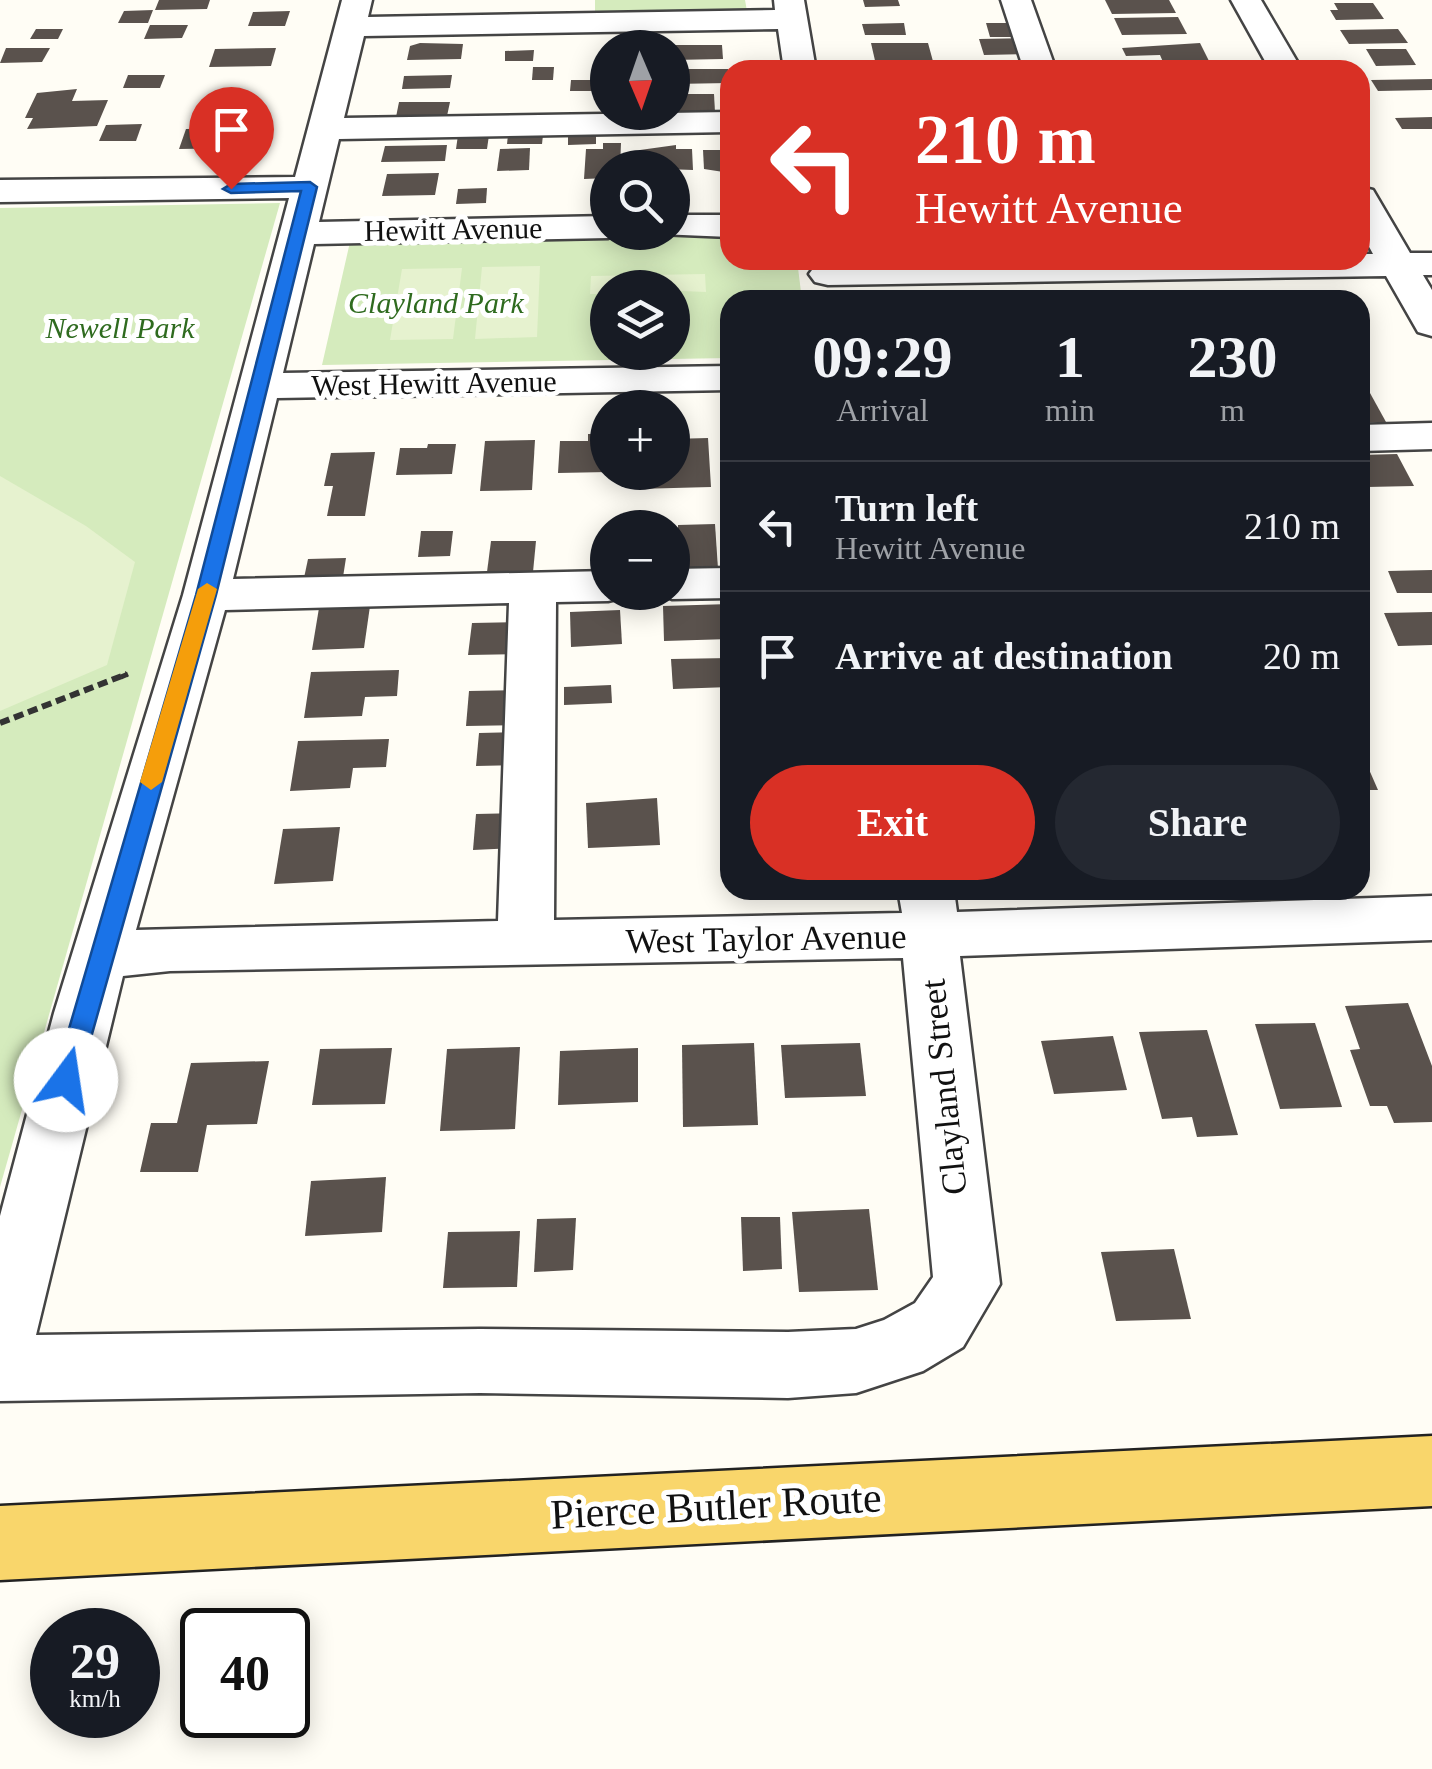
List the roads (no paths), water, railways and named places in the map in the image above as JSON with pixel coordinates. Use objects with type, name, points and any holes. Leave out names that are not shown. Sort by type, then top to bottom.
[{"type":"main road","name":"Pierce Butler Route","points":[[0,1542],[1432,1471]]},
{"type":"street","points":[[1016,0],[1037,60]]},
{"type":"street","points":[[1246,0],[1280,60]]},
{"type":"street","points":[[0,1344],[20,1181],[100,956],[206,595],[353,13],[791,9],[799,60]]},
{"type":"street","points":[[324,129],[720,122]]},
{"type":"street","points":[[0,192],[310,187]]},
{"type":"street","points":[[1370,210],[1415,264],[1432,324]]},
{"type":"street","points":[[690,226],[720,226]]},
{"type":"street","name":"Hewitt Avenue","points":[[300,233],[590,227]]},
{"type":"street","points":[[1370,266],[1415,264]]},
{"type":"street","points":[[829,278],[1112,277],[1275,270]]},
{"type":"street","name":"West Hewitt Avenue","points":[[259,386],[720,378]]},
{"type":"street","points":[[1370,438],[1432,436]]},
{"type":"street","points":[[690,584],[720,583]]},
{"type":"street","points":[[206,595],[590,586]]},
{"type":"street","points":[[526,945],[533,587]]},
{"type":"street","name":"West Taylor Avenue","points":[[100,956],[170,949],[526,945],[930,912],[1432,918]]},
{"type":"street","name":"Clayland Street","points":[[0,1368],[480,1361],[788,1365],[856,1360],[898,1348],[939,1325],[967,1284],[930,970],[930,912]]},
{"type":"park label","name":"Clayland Park","points":[[436,302]]},
{"type":"park label","name":"Newell Park","points":[[120,327]]}]
